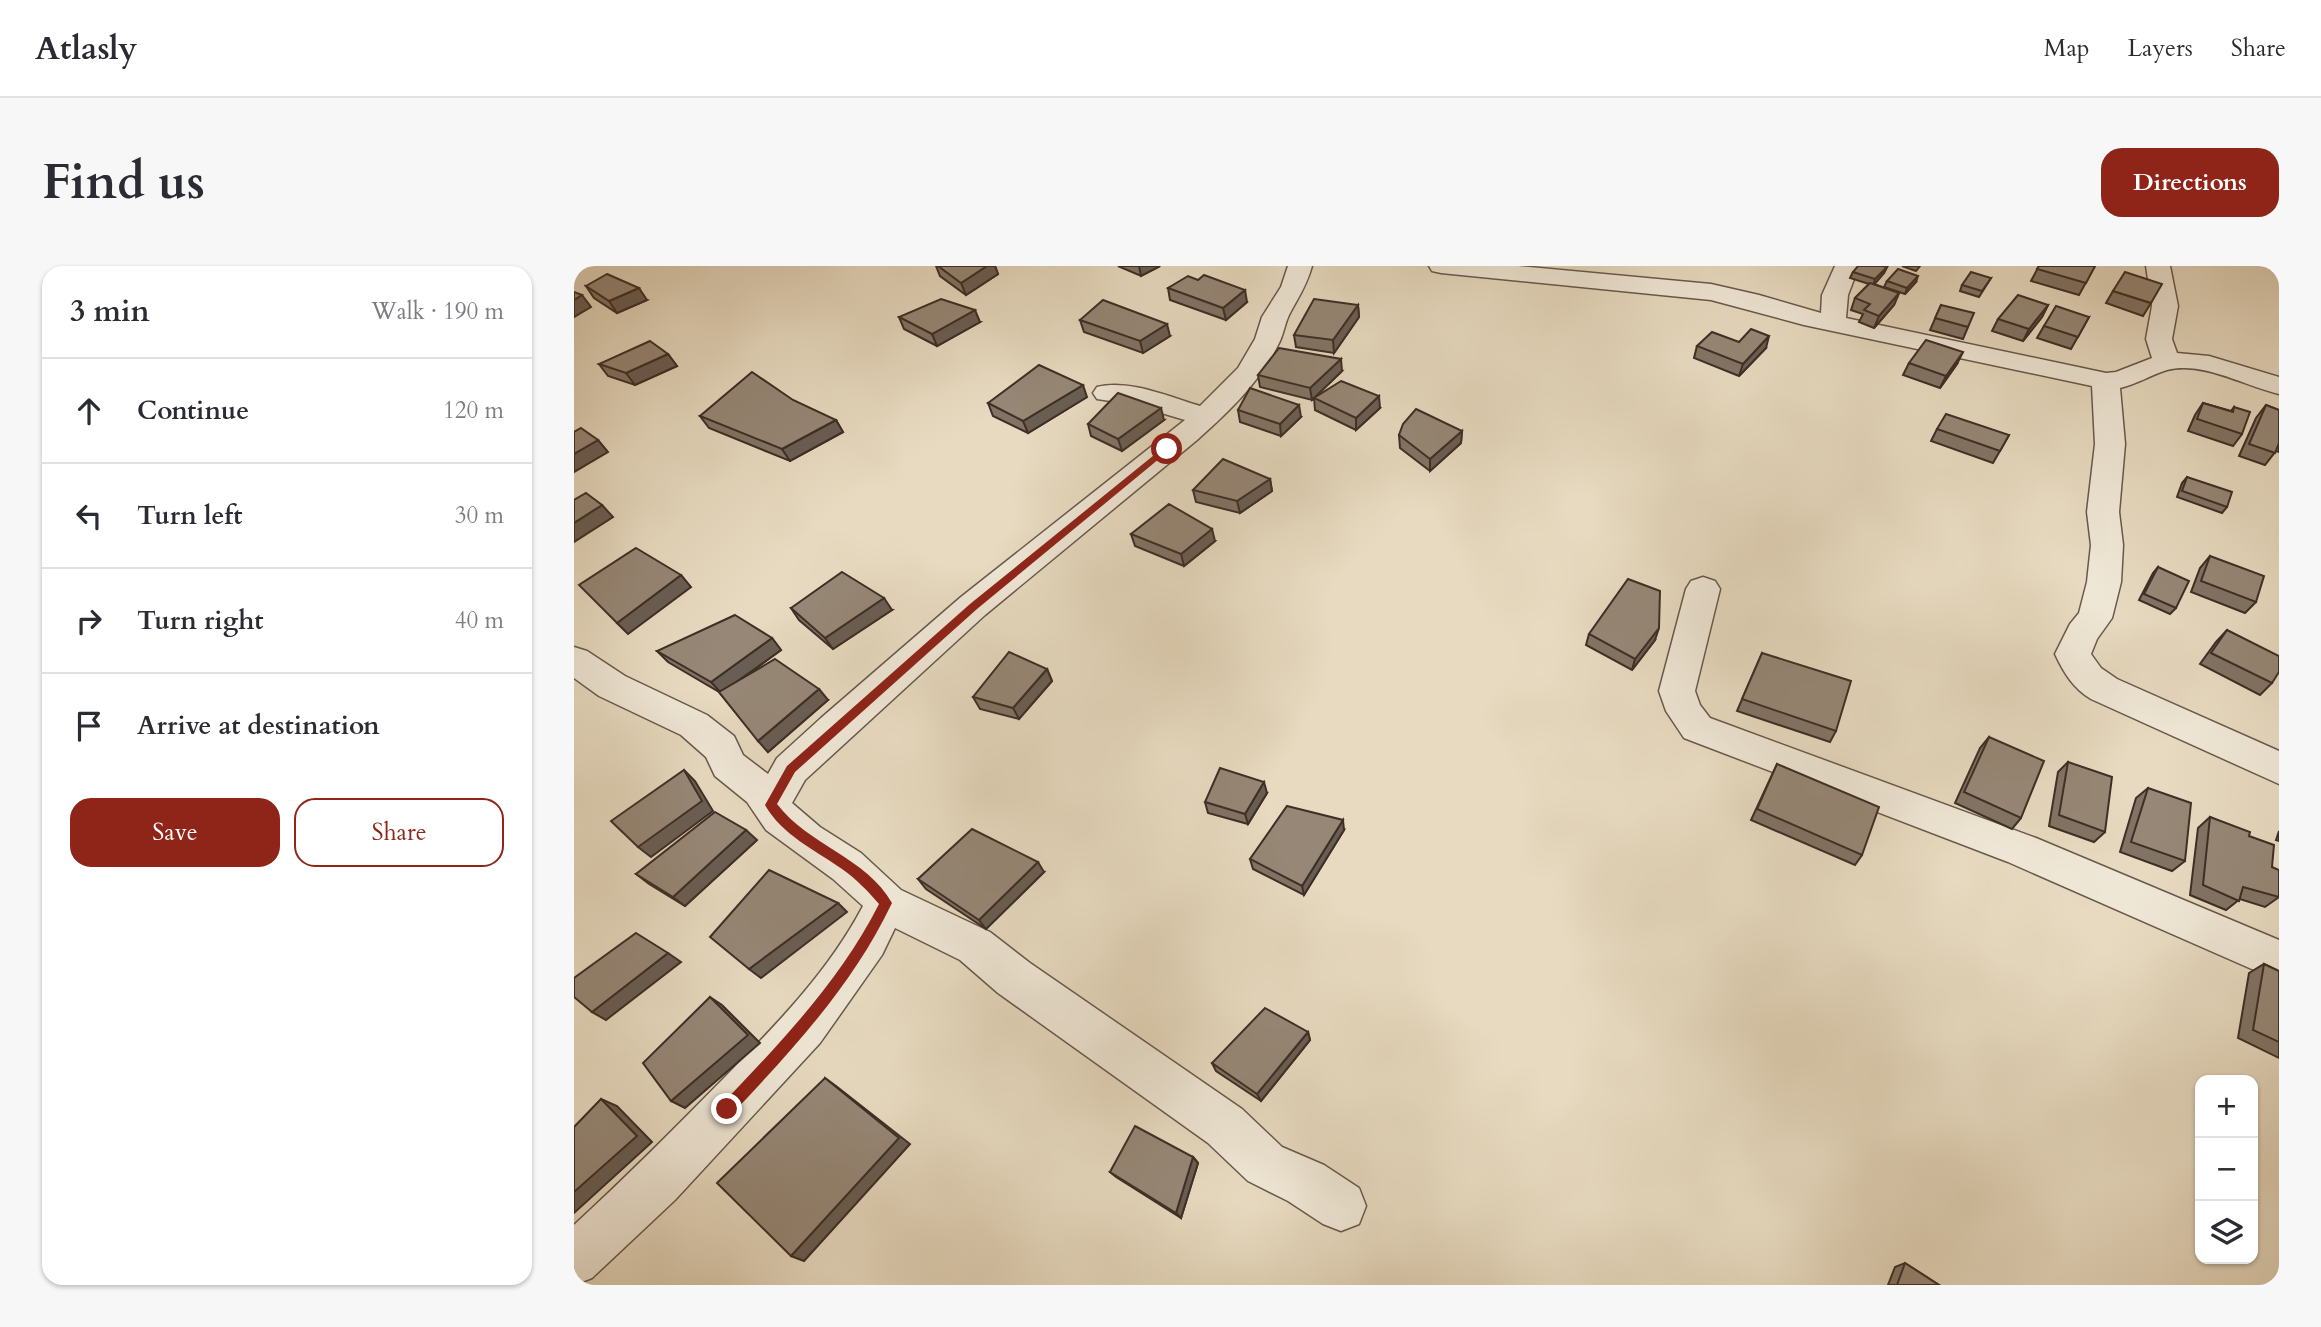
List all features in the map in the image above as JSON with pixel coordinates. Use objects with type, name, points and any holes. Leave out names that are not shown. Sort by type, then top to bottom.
[{"type":"street","points":[[771,805],[791,769],[834,728],[973,606],[1205,417],[1249,372],[1268,339],[1275,317],[1294,287],[1300,266]]},
{"type":"street","points":[[1441,266],[1712,292],[1833,323],[1926,341],[2060,374],[2106,381],[2120,382],[2167,362],[2181,360],[2217,367],[2279,386]]},
{"type":"street","points":[[1833,323],[1835,296],[1847,266]]},
{"type":"street","points":[[2158,266],[2165,306],[2159,339],[2167,362]]},
{"type":"street","points":[[2106,381],[2110,444],[2103,512],[2108,545],[2104,582],[2095,618],[2082,633],[2073,654],[2078,668],[2087,679],[2104,688],[2279,768]]},
{"type":"street","points":[[1107,393],[1134,396],[1205,417]]},
{"type":"street","points":[[1703,589],[1677,691],[1684,712],[1697,728],[2022,850],[2279,961]]},
{"type":"street","points":[[574,660],[612,686],[694,725],[721,747],[729,765],[761,791],[780,818],[847,866],[886,903],[975,946],[1013,978],[1225,1126],[1265,1164],[1306,1184],[1341,1206]]},
{"type":"street","points":[[574,1260],[657,1182],[804,1028],[867,941],[886,903]]},
{"type":"building","points":[[938,266],[987,266],[961,283]]},
{"type":"building","points":[[1858,266],[1887,267],[1875,279],[1853,272]]},
{"type":"building","points":[[2039,266],[2095,266],[2086,283],[2037,269]]},
{"type":"building","points":[[1898,269],[1918,276],[1907,288],[1887,281]]},
{"type":"building","points":[[1971,272],[1991,278],[1982,291],[1962,285]]},
{"type":"building","points":[[2125,272],[2162,284],[2151,303],[2113,291]]},
{"type":"building","points":[[607,274],[639,288],[609,301],[586,286]]},
{"type":"building","points":[[1204,275],[1245,290],[1223,308],[1168,288],[1188,276],[1198,280]]},
{"type":"building","points":[[1870,283],[1899,293],[1879,316],[1864,310],[1870,304],[1855,298]]},
{"type":"building","points":[[574,292],[582,295],[574,300]]},
{"type":"building","points":[[2018,295],[2048,305],[2029,329],[1998,319]]},
{"type":"building","points":[[941,299],[975,310],[932,334],[899,317]]},
{"type":"building","points":[[1314,299],[1358,305],[1333,340],[1294,335]]},
{"type":"building","points":[[1103,300],[1167,324],[1140,341],[1080,320]]},
{"type":"building","points":[[1941,305],[1974,313],[1968,327],[1935,318]]},
{"type":"building","points":[[2056,306],[2089,317],[2078,337],[2044,326]]},
{"type":"building","points":[[1751,329],[1769,336],[1743,364],[1697,346],[1712,332],[1739,342]]},
{"type":"building","points":[[1926,340],[1963,352],[1946,376],[1909,363]]},
{"type":"building","points":[[650,341],[668,354],[626,373],[599,364]]},
{"type":"building","points":[[1279,348],[1341,359],[1310,388],[1258,375]]},
{"type":"building","points":[[1039,365],[1083,385],[1023,421],[988,403]]},
{"type":"building","points":[[752,372],[793,400],[836,420],[782,449],[700,416]]},
{"type":"building","points":[[1341,381],[1379,396],[1356,418],[1314,398]]},
{"type":"building","points":[[1250,388],[1299,405],[1280,424],[1238,410]]},
{"type":"building","points":[[1118,393],[1161,408],[1118,439],[1088,424]]},
{"type":"building","points":[[2203,403],[2233,412],[2234,407],[2250,412],[2242,434],[2197,419]]},
{"type":"building","points":[[2266,405],[2279,410],[2279,443],[2275,453],[2249,444]]},
{"type":"building","points":[[1416,409],[1462,431],[1430,459],[1399,435],[1403,424]]},
{"type":"building","points":[[1946,414],[2009,435],[2000,451],[1937,429]]},
{"type":"building","points":[[581,428],[598,440],[574,454],[574,432]]},
{"type":"building","points":[[1223,459],[1270,479],[1237,501],[1193,490]]},
{"type":"building","points":[[2187,477],[2232,492],[2227,507],[2182,491]]},
{"type":"building","points":[[586,493],[602,505],[574,523],[574,500]]},
{"type":"building","points":[[1169,504],[1212,529],[1181,554],[1131,534]]},
{"type":"building","points":[[636,548],[681,575],[617,623],[579,585]]},
{"type":"building","points":[[2210,556],[2264,576],[2256,602],[2201,581]]},
{"type":"building","points":[[2158,567],[2189,581],[2176,608],[2144,594]]},
{"type":"building","points":[[842,572],[884,598],[825,638],[791,608]]},
{"type":"building","points":[[1628,579],[1660,591],[1659,628],[1635,659],[1589,634]]},
{"type":"building","points":[[735,615],[772,638],[711,682],[657,651]]},
{"type":"building","points":[[2227,630],[2279,656],[2279,672],[2272,683],[2211,653]]},
{"type":"building","points":[[1009,652],[1047,669],[1013,708],[973,697]]},
{"type":"building","points":[[1762,653],[1851,681],[1836,731],[1742,699]]},
{"type":"building","points":[[775,659],[819,689],[758,741],[719,692]]},
{"type":"building","points":[[1989,737],[2044,761],[2021,818],[1964,792]]},
{"type":"building","points":[[2068,762],[2112,777],[2105,832],[2059,815]]},
{"type":"building","points":[[1777,764],[1879,807],[1862,855],[1757,809]]},
{"type":"building","points":[[1220,768],[1264,782],[1245,814],[1205,802]]},
{"type":"building","points":[[684,770],[702,801],[638,847],[611,821]]},
{"type":"building","points":[[2148,788],[2191,803],[2185,861],[2131,842]]},
{"type":"building","points":[[1287,806],[1343,820],[1302,886],[1250,859]]},
{"type":"building","points":[[715,812],[746,830],[673,897],[636,874]]},
{"type":"building","points":[[2210,817],[2250,832],[2249,836],[2274,845],[2272,867],[2279,870],[2279,897],[2243,887],[2239,901],[2203,885]]},
{"type":"building","points":[[972,829],[1038,862],[979,920],[918,879]]},
{"type":"building","points":[[769,870],[838,903],[749,969],[710,937]]},
{"type":"building","points":[[636,933],[668,953],[592,1012],[574,997],[574,978]]},
{"type":"building","points":[[2264,964],[2279,971],[2279,1042],[2253,1030]]},
{"type":"building","points":[[710,997],[748,1035],[671,1101],[643,1063]]},
{"type":"building","points":[[1265,1008],[1308,1032],[1257,1094],[1212,1063]]},
{"type":"building","points":[[825,1078],[899,1138],[791,1256],[717,1183]]},
{"type":"building","points":[[601,1099],[637,1136],[574,1192],[574,1127]]},
{"type":"building","points":[[1135,1126],[1193,1157],[1176,1213],[1110,1172]]},
{"type":"building","points":[[1905,1263],[1939,1285],[1897,1285]]},
{"type":"route","points":[[727,1109],[804,1028],[867,941],[886,903],[847,866],[780,818],[771,805],[791,769],[973,606],[1003,585],[1167,449]]}]
